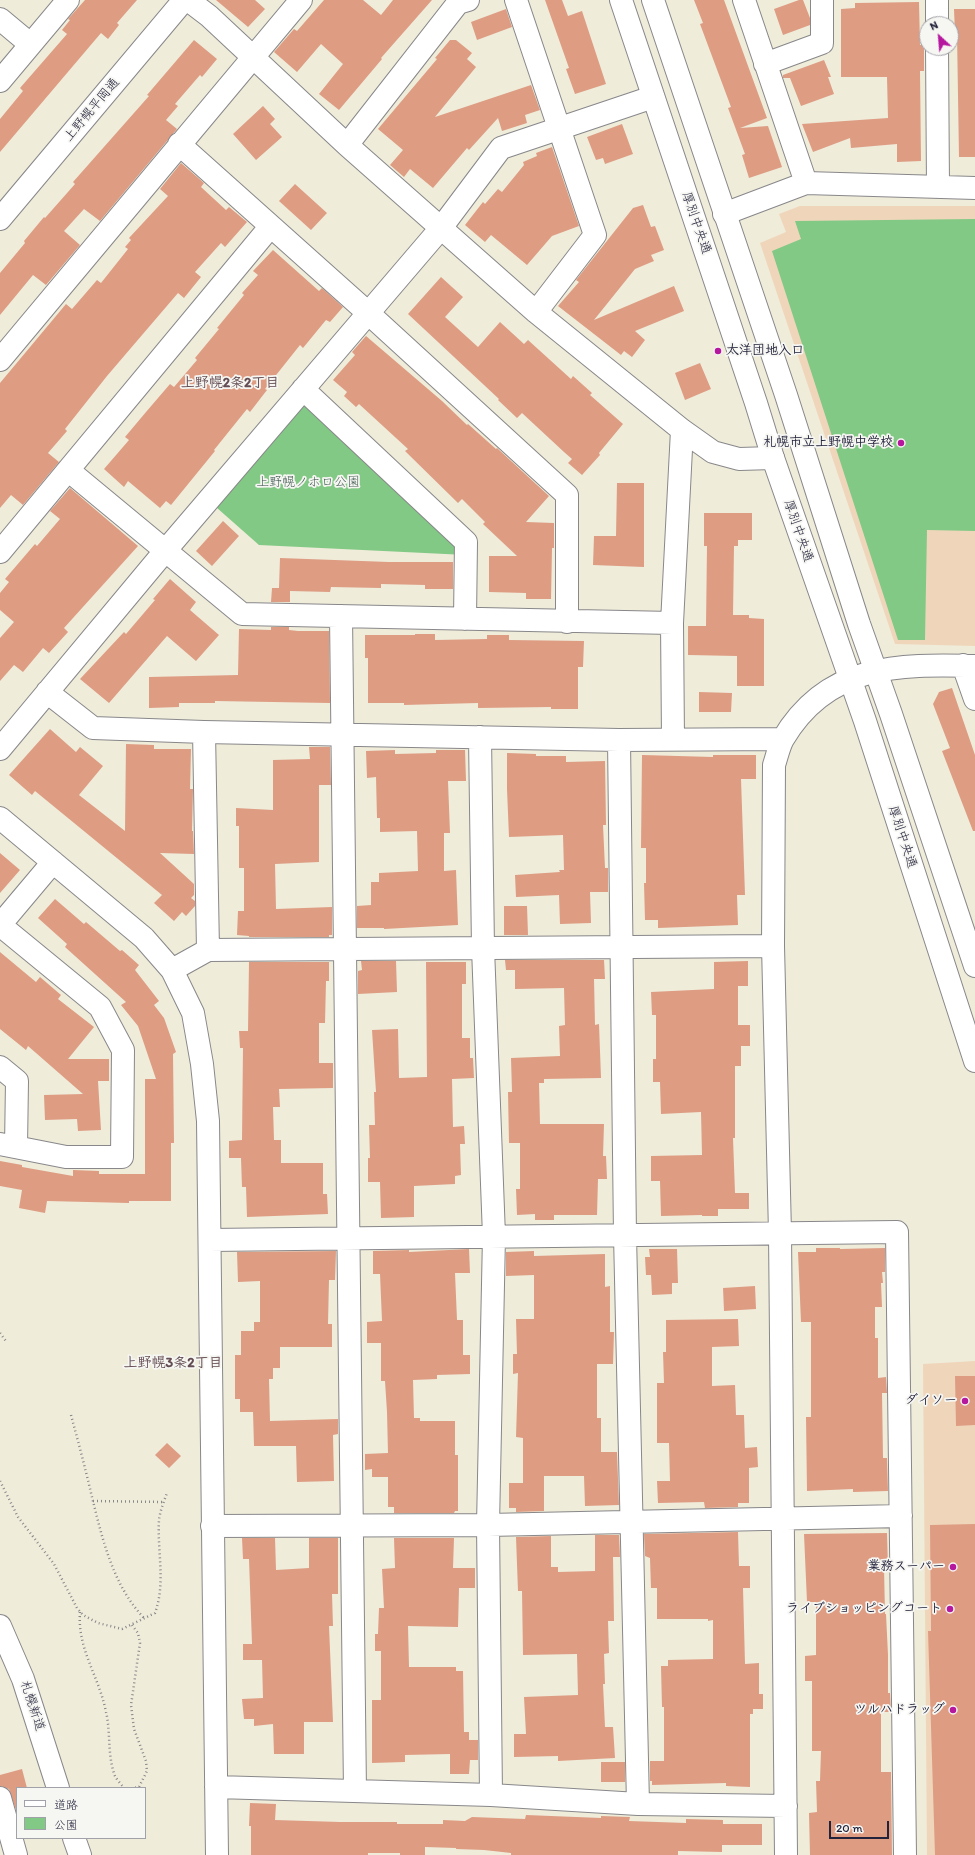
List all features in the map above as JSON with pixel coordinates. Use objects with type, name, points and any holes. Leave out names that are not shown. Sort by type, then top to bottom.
[{"type":"main road","points":[[0,81],[68,0]]},
{"type":"main road","name":"上野幌平岡通","points":[[0,219],[184,0]]},
{"type":"main road","points":[[188,0],[209,16],[347,145],[536,312],[682,430],[713,452],[739,459],[773,458]]},
{"type":"main road","points":[[0,360],[179,144],[301,0]]},
{"type":"main road","points":[[347,145],[458,4],[468,0]]},
{"type":"main road","points":[[516,0],[595,235],[536,312]]},
{"type":"main road","name":"厚別中央通","points":[[621,0],[773,458],[865,721],[975,1061]]},
{"type":"main road","points":[[653,0],[786,395],[859,624],[876,670],[975,966]]},
{"type":"main road","points":[[744,0],[806,183]]},
{"type":"main road","points":[[765,64],[822,43],[822,0]]},
{"type":"main road","points":[[937,0],[937,16]]},
{"type":"main road","points":[[0,19],[30,44]]},
{"type":"main road","points":[[937,56],[938,187]]},
{"type":"main road","points":[[0,749],[367,312],[441,228],[501,148],[653,96]]},
{"type":"main road","points":[[179,144],[270,227],[367,312],[567,495],[567,622]]},
{"type":"main road","points":[[724,214],[806,183],[975,188]]},
{"type":"main road","points":[[0,552],[270,227]]},
{"type":"main road","points":[[303,388],[466,542],[465,619]]},
{"type":"main road","points":[[674,739],[672,623],[682,430]]},
{"type":"main road","points":[[68,470],[242,614],[672,623]]},
{"type":"main road","points":[[341,616],[350,1237],[355,1791]]},
{"type":"main road","points":[[786,1855],[784,1519],[780,1233],[772,946],[774,765],[783,740],[800,716],[822,694],[850,678],[876,670],[893,667],[969,665],[975,699]]},
{"type":"main road","points":[[47,692],[93,728],[204,732],[619,740],[783,740]]},
{"type":"main road","points":[[204,732],[208,950]]},
{"type":"main road","points":[[480,737],[483,948],[494,1236],[488,1525],[491,1795]]},
{"type":"main road","points":[[619,740],[625,1235],[638,1804]]},
{"type":"main road","points":[[0,818],[144,938],[172,970],[193,1013],[202,1064],[208,1121],[217,1855]]},
{"type":"main road","points":[[0,1067],[17,1081],[8,1145],[66,1156],[122,1157],[123,1050],[100,1007],[0,925],[53,862]]},
{"type":"main road","points":[[172,970],[208,950],[772,946]]},
{"type":"main road","points":[[210,1240],[350,1237],[897,1232],[905,1855]]},
{"type":"main road","points":[[212,1526],[352,1524],[488,1525],[901,1516]]},
{"type":"main road","name":"札幌新道","points":[[0,1626],[23,1679],[58,1787]]},
{"type":"main road","points":[[216,1787],[491,1795],[638,1804],[786,1806]]},
{"type":"main road","points":[[0,1798],[16,1855]]},
{"type":"main road","points":[[74,1839],[80,1855]]},
{"type":"path","points":[[0,1333],[6,1341]]},
{"type":"path","points":[[71,1415],[93,1501],[117,1580],[136,1610],[145,1619]]},
{"type":"path","points":[[0,1481],[18,1517],[54,1564],[83,1616],[98,1623],[122,1629],[155,1613],[159,1602],[161,1580],[159,1519],[167,1493]]},
{"type":"path","points":[[93,1501],[164,1502]]},
{"type":"path","points":[[80,1611],[78,1626],[82,1644],[106,1710],[112,1766],[115,1777],[123,1787]]},
{"type":"path","points":[[132,1625],[138,1633],[140,1643],[131,1706],[134,1729],[146,1761],[147,1771],[139,1787]]},
{"type":"shaded area","name":"札幌市立上野幌中学校","points":[[800,206],[975,206],[975,646],[895,644],[760,243],[786,232],[779,214]]},
{"type":"shaded area","name":"ライブショッピングコート","points":[[975,1361],[975,1855],[927,1855],[923,1364]]},
{"type":"green space","name":"札幌市立上野幌中学校","points":[[975,219],[975,531],[927,530],[925,640],[898,640],[772,251],[801,239],[795,221]]},
{"type":"green space","name":"上野幌ノホロ公園","points":[[303,389],[466,555],[259,545],[208,500]]},
{"type":"building","points":[[85,0],[137,0],[117,23],[119,25],[108,39],[101,33],[0,152],[0,119],[23,91],[20,88],[67,34],[62,30],[70,20],[68,19]]},
{"type":"building","points":[[216,0],[255,0],[265,9],[248,27]]},
{"type":"building","points":[[324,0],[363,0],[381,15],[393,0],[432,0],[381,58],[382,59],[339,110],[319,94],[343,64],[321,44],[297,72],[274,52],[294,29],[297,31]]},
{"type":"building","points":[[545,0],[562,0],[568,16],[582,11],[606,84],[575,94],[566,69],[569,68]]},
{"type":"building","points":[[694,0],[724,0],[767,118],[740,128],[768,126],[782,167],[749,178],[742,155],[745,154],[728,108],[731,107],[700,24],[703,23]]},
{"type":"building","points":[[803,0],[810,18],[810,25],[783,35],[774,9]]},
{"type":"building","points":[[919,2],[919,56],[924,56],[924,71],[920,71],[921,161],[897,162],[897,144],[851,148],[850,138],[813,152],[802,124],[888,118],[887,77],[841,77],[841,9],[855,8],[855,3]]},
{"type":"building","points":[[506,9],[512,27],[477,40],[471,22]]},
{"type":"building","points":[[954,9],[975,9],[975,157],[959,157],[957,56],[959,56],[959,16],[954,16]]},
{"type":"building","points":[[194,40],[217,59],[202,77],[200,75],[175,104],[178,106],[166,120],[177,129],[100,221],[84,209],[64,231],[80,245],[46,285],[33,275],[0,315],[0,273],[44,217],[45,218],[75,184],[73,182],[149,96],[147,95]]},
{"type":"building","points":[[450,40],[456,40],[472,53],[467,59],[476,67],[435,117],[531,85],[540,110],[525,115],[527,123],[502,131],[498,118],[469,150],[467,148],[433,188],[410,169],[404,177],[390,165],[403,150],[378,129],[437,59],[435,58]]},
{"type":"building","points":[[824,60],[831,77],[828,77],[834,94],[801,106],[790,78],[783,78],[783,75]]},
{"type":"building","points":[[263,106],[275,119],[270,124],[282,137],[256,160],[233,134]]},
{"type":"building","points":[[622,124],[633,154],[605,164],[603,158],[596,160],[587,137]]},
{"type":"building","points":[[552,147],[579,226],[552,236],[527,265],[491,235],[485,242],[465,225],[483,202],[485,204],[498,189],[502,192],[524,165],[523,162],[537,156],[536,153]]},
{"type":"building","points":[[181,163],[204,183],[201,187],[226,210],[229,207],[247,222],[225,247],[221,243],[195,272],[201,277],[184,298],[178,293],[107,376],[65,429],[67,431],[48,453],[59,462],[23,505],[11,495],[0,508],[0,383],[66,304],[72,309],[97,280],[101,283],[128,249],[125,247],[131,240],[129,238],[168,196],[160,189]]},
{"type":"building","points":[[295,184],[327,213],[311,230],[279,201]]},
{"type":"building","points":[[643,205],[651,227],[655,226],[664,250],[651,255],[654,261],[635,269],[594,320],[674,286],[684,311],[635,331],[645,340],[632,357],[624,351],[621,355],[558,306],[579,282],[576,280],[633,208]]},
{"type":"building","points":[[273,250],[319,291],[322,288],[343,307],[330,322],[326,320],[303,348],[300,345],[265,389],[267,390],[250,412],[247,409],[171,505],[166,501],[160,508],[128,481],[124,487],[104,469],[129,440],[125,437],[146,412],[170,384],[174,387],[197,360],[195,358],[244,295],[242,293],[258,275],[253,271]]},
{"type":"building","points":[[441,277],[463,297],[445,317],[478,347],[500,322],[524,344],[528,340],[571,379],[573,376],[592,393],[590,395],[623,424],[599,453],[600,455],[582,475],[568,463],[572,459],[522,413],[517,418],[498,400],[499,399],[408,314]]},
{"type":"building","points":[[366,336],[442,401],[467,425],[468,424],[496,449],[497,448],[549,496],[526,522],[554,523],[551,599],[526,599],[526,593],[489,592],[489,556],[517,556],[483,524],[485,522],[462,499],[458,503],[405,451],[408,449],[359,404],[356,407],[344,396],[347,392],[333,380],[355,355],[352,352]]},
{"type":"building","points":[[700,363],[711,389],[685,400],[675,373]]},
{"type":"building","points":[[617,483],[644,483],[644,567],[593,565],[594,536],[616,536]]},
{"type":"building","points":[[70,488],[138,546],[64,628],[68,632],[49,653],[43,648],[23,672],[14,665],[0,681],[0,638],[14,622],[0,610],[0,593],[9,582],[5,579],[35,544],[37,546],[60,519],[50,511]]},
{"type":"building","points":[[704,513],[752,513],[752,540],[738,540],[738,546],[734,546],[733,615],[749,615],[749,618],[764,619],[764,686],[737,686],[737,656],[688,655],[688,626],[706,626],[707,546],[704,546]]},
{"type":"building","points":[[223,521],[239,536],[212,566],[196,551]]},
{"type":"building","points":[[280,558],[389,562],[453,562],[453,589],[425,589],[425,585],[381,584],[381,588],[331,587],[330,592],[290,591],[290,602],[271,602],[272,588],[279,588]]},
{"type":"building","points":[[170,579],[196,602],[190,610],[219,635],[196,661],[167,636],[109,703],[80,679],[124,632],[126,634],[155,600],[153,599]]},
{"type":"building","points":[[271,627],[289,627],[289,630],[298,631],[329,631],[330,703],[215,701],[215,703],[179,703],[179,707],[149,708],[149,677],[238,675],[239,629],[271,630]]},
{"type":"building","points":[[435,634],[435,640],[487,639],[487,635],[509,635],[509,640],[584,641],[583,667],[578,667],[578,709],[551,709],[551,707],[478,708],[478,703],[404,705],[404,703],[368,703],[368,658],[365,658],[365,635]]},
{"type":"building","points":[[952,688],[975,755],[975,831],[973,831],[942,751],[950,748],[933,704],[939,692]]},
{"type":"building","points":[[699,692],[732,693],[731,712],[699,712]]},
{"type":"building","points":[[50,729],[76,752],[80,747],[103,766],[79,795],[125,831],[126,744],[154,745],[154,749],[191,749],[190,789],[193,789],[192,831],[194,854],[160,853],[194,884],[194,895],[191,898],[195,901],[195,906],[186,916],[182,912],[174,921],[154,903],[162,895],[35,791],[32,795],[9,775]]},
{"type":"building","points":[[309,747],[330,747],[331,785],[319,785],[319,862],[275,864],[276,909],[332,907],[332,935],[329,935],[329,937],[249,937],[237,935],[238,911],[244,911],[244,868],[239,868],[239,826],[236,826],[236,808],[273,810],[273,760],[310,759]]},
{"type":"building","points":[[395,750],[395,754],[436,753],[436,750],[465,750],[466,781],[448,781],[450,833],[444,833],[444,871],[456,870],[458,925],[384,929],[357,928],[357,906],[371,905],[371,882],[379,882],[379,873],[418,871],[417,831],[380,832],[380,818],[377,818],[376,777],[367,778],[366,751]]},
{"type":"building","points":[[507,753],[536,754],[536,756],[566,756],[566,762],[605,761],[606,825],[603,825],[605,868],[608,868],[608,892],[590,892],[591,923],[560,924],[559,895],[516,897],[515,875],[560,872],[559,870],[564,870],[563,835],[509,837]]},
{"type":"building","points":[[642,755],[713,757],[713,755],[756,755],[756,779],[741,779],[745,895],[737,895],[738,925],[658,928],[658,920],[645,920],[644,883],[646,883],[646,848],[641,848]]},
{"type":"building","points":[[0,853],[20,870],[0,893]]},
{"type":"building","points":[[55,899],[84,924],[86,922],[139,965],[135,970],[159,1001],[154,1005],[164,1018],[176,1052],[173,1054],[174,1143],[171,1143],[171,1201],[129,1201],[129,1203],[47,1201],[45,1213],[19,1208],[22,1190],[0,1186],[0,1161],[22,1165],[22,1167],[73,1176],[73,1170],[99,1171],[99,1174],[145,1174],[145,1079],[156,1079],[138,1026],[121,1005],[126,1002],[65,947],[67,944],[38,918]]},
{"type":"building","points":[[504,906],[527,906],[528,935],[504,935]]},
{"type":"building","points":[[0,952],[36,982],[40,977],[61,995],[58,999],[94,1027],[68,1059],[109,1059],[109,1081],[98,1081],[101,1130],[78,1131],[77,1119],[45,1120],[44,1095],[83,1094],[28,1046],[26,1050],[0,1029]]},
{"type":"building","points":[[505,960],[604,960],[605,979],[594,979],[595,1025],[599,1024],[601,1078],[544,1079],[544,1083],[539,1083],[540,1124],[604,1124],[603,1156],[606,1156],[607,1179],[598,1179],[597,1215],[554,1215],[554,1220],[535,1220],[535,1214],[517,1215],[516,1189],[520,1189],[520,1143],[509,1143],[508,1092],[512,1092],[511,1058],[560,1056],[559,1026],[565,1025],[564,988],[515,989],[515,970],[506,970]]},
{"type":"building","points":[[361,961],[396,961],[397,992],[358,994],[358,971],[362,970]]},
{"type":"building","points":[[748,961],[748,986],[738,986],[738,1025],[750,1025],[750,1046],[741,1046],[741,1066],[735,1066],[735,1138],[733,1138],[735,1193],[749,1193],[749,1209],[718,1209],[718,1216],[661,1216],[660,1181],[651,1181],[651,1156],[702,1155],[701,1112],[661,1114],[660,1082],[653,1082],[653,1059],[656,1059],[656,1015],[652,1015],[651,992],[714,989],[714,962]]},
{"type":"building","points":[[249,962],[329,962],[329,981],[326,981],[325,1023],[319,1023],[319,1063],[333,1063],[333,1088],[279,1089],[280,1107],[273,1107],[274,1140],[281,1140],[281,1163],[323,1163],[323,1194],[327,1194],[328,1214],[247,1217],[246,1187],[242,1187],[241,1158],[229,1158],[229,1141],[242,1140],[243,1048],[240,1048],[239,1031],[248,1031]]},
{"type":"building","points":[[426,962],[466,962],[466,984],[462,984],[462,1038],[470,1038],[470,1058],[473,1058],[474,1078],[452,1079],[453,1127],[464,1126],[465,1144],[460,1144],[461,1175],[455,1176],[455,1184],[414,1186],[414,1217],[381,1218],[380,1182],[368,1182],[368,1158],[370,1158],[369,1125],[375,1125],[374,1092],[376,1092],[372,1030],[398,1029],[399,1078],[427,1077]]},
{"type":"building","points":[[816,1248],[885,1248],[885,1272],[882,1272],[883,1283],[881,1283],[882,1307],[875,1307],[875,1338],[878,1338],[878,1378],[886,1377],[887,1393],[882,1393],[883,1458],[887,1458],[888,1491],[853,1492],[853,1489],[807,1491],[806,1417],[811,1417],[811,1322],[801,1322],[798,1252],[816,1252]]},
{"type":"building","points":[[469,1249],[470,1273],[455,1273],[457,1320],[463,1320],[463,1355],[470,1355],[470,1374],[437,1375],[437,1379],[413,1380],[414,1418],[420,1418],[420,1421],[455,1421],[455,1455],[458,1455],[458,1511],[455,1511],[454,1513],[394,1513],[394,1507],[388,1507],[388,1477],[372,1477],[372,1469],[365,1470],[365,1454],[388,1453],[385,1381],[381,1381],[381,1343],[367,1343],[367,1322],[382,1321],[380,1274],[373,1274],[373,1251],[409,1250],[409,1252]]},
{"type":"building","points":[[649,1249],[677,1249],[678,1283],[672,1283],[672,1294],[652,1295],[651,1275],[646,1275],[645,1257],[650,1257]]},
{"type":"building","points":[[336,1251],[335,1280],[329,1280],[328,1324],[332,1324],[332,1347],[280,1347],[280,1368],[273,1368],[273,1379],[269,1379],[270,1421],[338,1419],[338,1434],[333,1435],[334,1481],[297,1482],[296,1446],[254,1446],[253,1412],[240,1412],[240,1399],[235,1399],[235,1355],[241,1355],[241,1331],[254,1331],[254,1322],[260,1322],[260,1281],[238,1282],[237,1252]]},
{"type":"building","points":[[534,1251],[534,1256],[605,1254],[605,1287],[610,1286],[610,1332],[614,1332],[613,1364],[597,1364],[597,1418],[601,1418],[601,1452],[617,1452],[619,1505],[585,1506],[584,1476],[544,1476],[544,1511],[516,1512],[516,1508],[509,1508],[509,1483],[523,1483],[523,1438],[516,1437],[518,1373],[513,1374],[513,1354],[517,1354],[516,1319],[534,1319],[534,1275],[506,1276],[506,1252]]},
{"type":"building","points":[[755,1286],[756,1309],[724,1311],[723,1288]]},
{"type":"building","points":[[738,1319],[739,1346],[712,1347],[712,1386],[735,1385],[736,1415],[744,1415],[745,1448],[757,1447],[758,1467],[749,1468],[749,1503],[738,1503],[738,1507],[705,1508],[704,1502],[658,1503],[657,1481],[670,1481],[669,1443],[657,1443],[657,1383],[664,1383],[663,1352],[666,1352],[666,1320]]},
{"type":"building","name":"ダイソー","points":[[955,1376],[975,1376],[975,1425],[956,1426]]},
{"type":"building","points":[[167,1443],[181,1456],[169,1468],[155,1455]]},
{"type":"building","points":[[975,1524],[975,1855],[935,1855],[928,1631],[931,1631],[930,1525]]},
{"type":"building","points":[[738,1532],[739,1566],[750,1566],[750,1588],[743,1588],[745,1664],[759,1663],[759,1694],[763,1694],[763,1709],[753,1709],[753,1714],[750,1714],[750,1787],[726,1786],[726,1783],[652,1785],[652,1781],[650,1781],[650,1761],[664,1761],[664,1707],[662,1707],[661,1666],[668,1666],[668,1660],[713,1659],[713,1620],[657,1619],[657,1588],[651,1588],[650,1558],[645,1556],[644,1534]]},
{"type":"building","points":[[887,1533],[888,1568],[884,1568],[885,1614],[888,1655],[888,1693],[890,1693],[891,1712],[881,1712],[881,1772],[891,1772],[892,1855],[810,1855],[809,1813],[817,1812],[816,1781],[820,1781],[821,1751],[812,1751],[812,1681],[805,1681],[805,1656],[816,1655],[816,1602],[807,1602],[804,1534]]},
{"type":"building","points":[[595,1535],[619,1535],[620,1557],[613,1557],[614,1621],[608,1621],[609,1653],[604,1654],[605,1684],[603,1684],[605,1727],[613,1727],[615,1758],[558,1761],[558,1756],[514,1757],[514,1734],[526,1734],[524,1697],[578,1695],[577,1654],[523,1655],[522,1591],[518,1591],[516,1537],[551,1536],[551,1567],[558,1567],[558,1572],[595,1571]]},
{"type":"building","points":[[242,1538],[275,1538],[276,1570],[309,1568],[309,1538],[338,1538],[338,1594],[332,1594],[333,1626],[329,1626],[333,1722],[304,1722],[304,1754],[274,1754],[273,1724],[254,1726],[254,1719],[244,1719],[242,1699],[263,1698],[262,1660],[243,1660],[243,1644],[252,1644],[249,1559],[243,1559]]},
{"type":"building","points":[[394,1538],[454,1538],[453,1568],[475,1568],[475,1588],[459,1588],[458,1627],[408,1626],[409,1667],[456,1667],[456,1671],[463,1671],[464,1732],[469,1732],[469,1740],[478,1740],[478,1760],[470,1760],[469,1774],[450,1774],[450,1754],[405,1755],[405,1762],[372,1763],[372,1700],[381,1700],[381,1651],[375,1651],[375,1634],[378,1634],[379,1608],[384,1608],[382,1569],[395,1568]]},
{"type":"building","points":[[601,1762],[625,1762],[625,1782],[601,1782]]},
{"type":"building","points":[[22,1769],[27,1787],[16,1787],[16,1810],[9,1789],[0,1786],[0,1775]]},
{"type":"building","points":[[250,1803],[276,1804],[275,1820],[443,1824],[443,1820],[465,1821],[472,1817],[525,1819],[526,1815],[601,1818],[601,1816],[630,1817],[629,1821],[686,1823],[686,1819],[723,1820],[723,1824],[762,1824],[762,1845],[722,1845],[722,1852],[678,1851],[678,1855],[511,1855],[511,1853],[484,1850],[425,1847],[425,1855],[368,1853],[368,1855],[251,1855],[251,1826],[249,1826]]},
{"type":"place","name":"太洋団地入口","points":[[718,351]]},
{"type":"place","name":"札幌市立上野幌中学校","points":[[901,443]]},
{"type":"place","name":"ダイソー","points":[[965,1401]]},
{"type":"place","name":"業務スーパー","points":[[953,1567]]},
{"type":"place","name":"ライブショッピングコート","points":[[950,1609]]},
{"type":"place","name":"ツルハドラッグ","points":[[953,1710]]},
{"type":"district","name":"上野幌2条2丁目","points":[[230,383]]},
{"type":"district","name":"上野幌3条2丁目","points":[[173,1363]]}]
